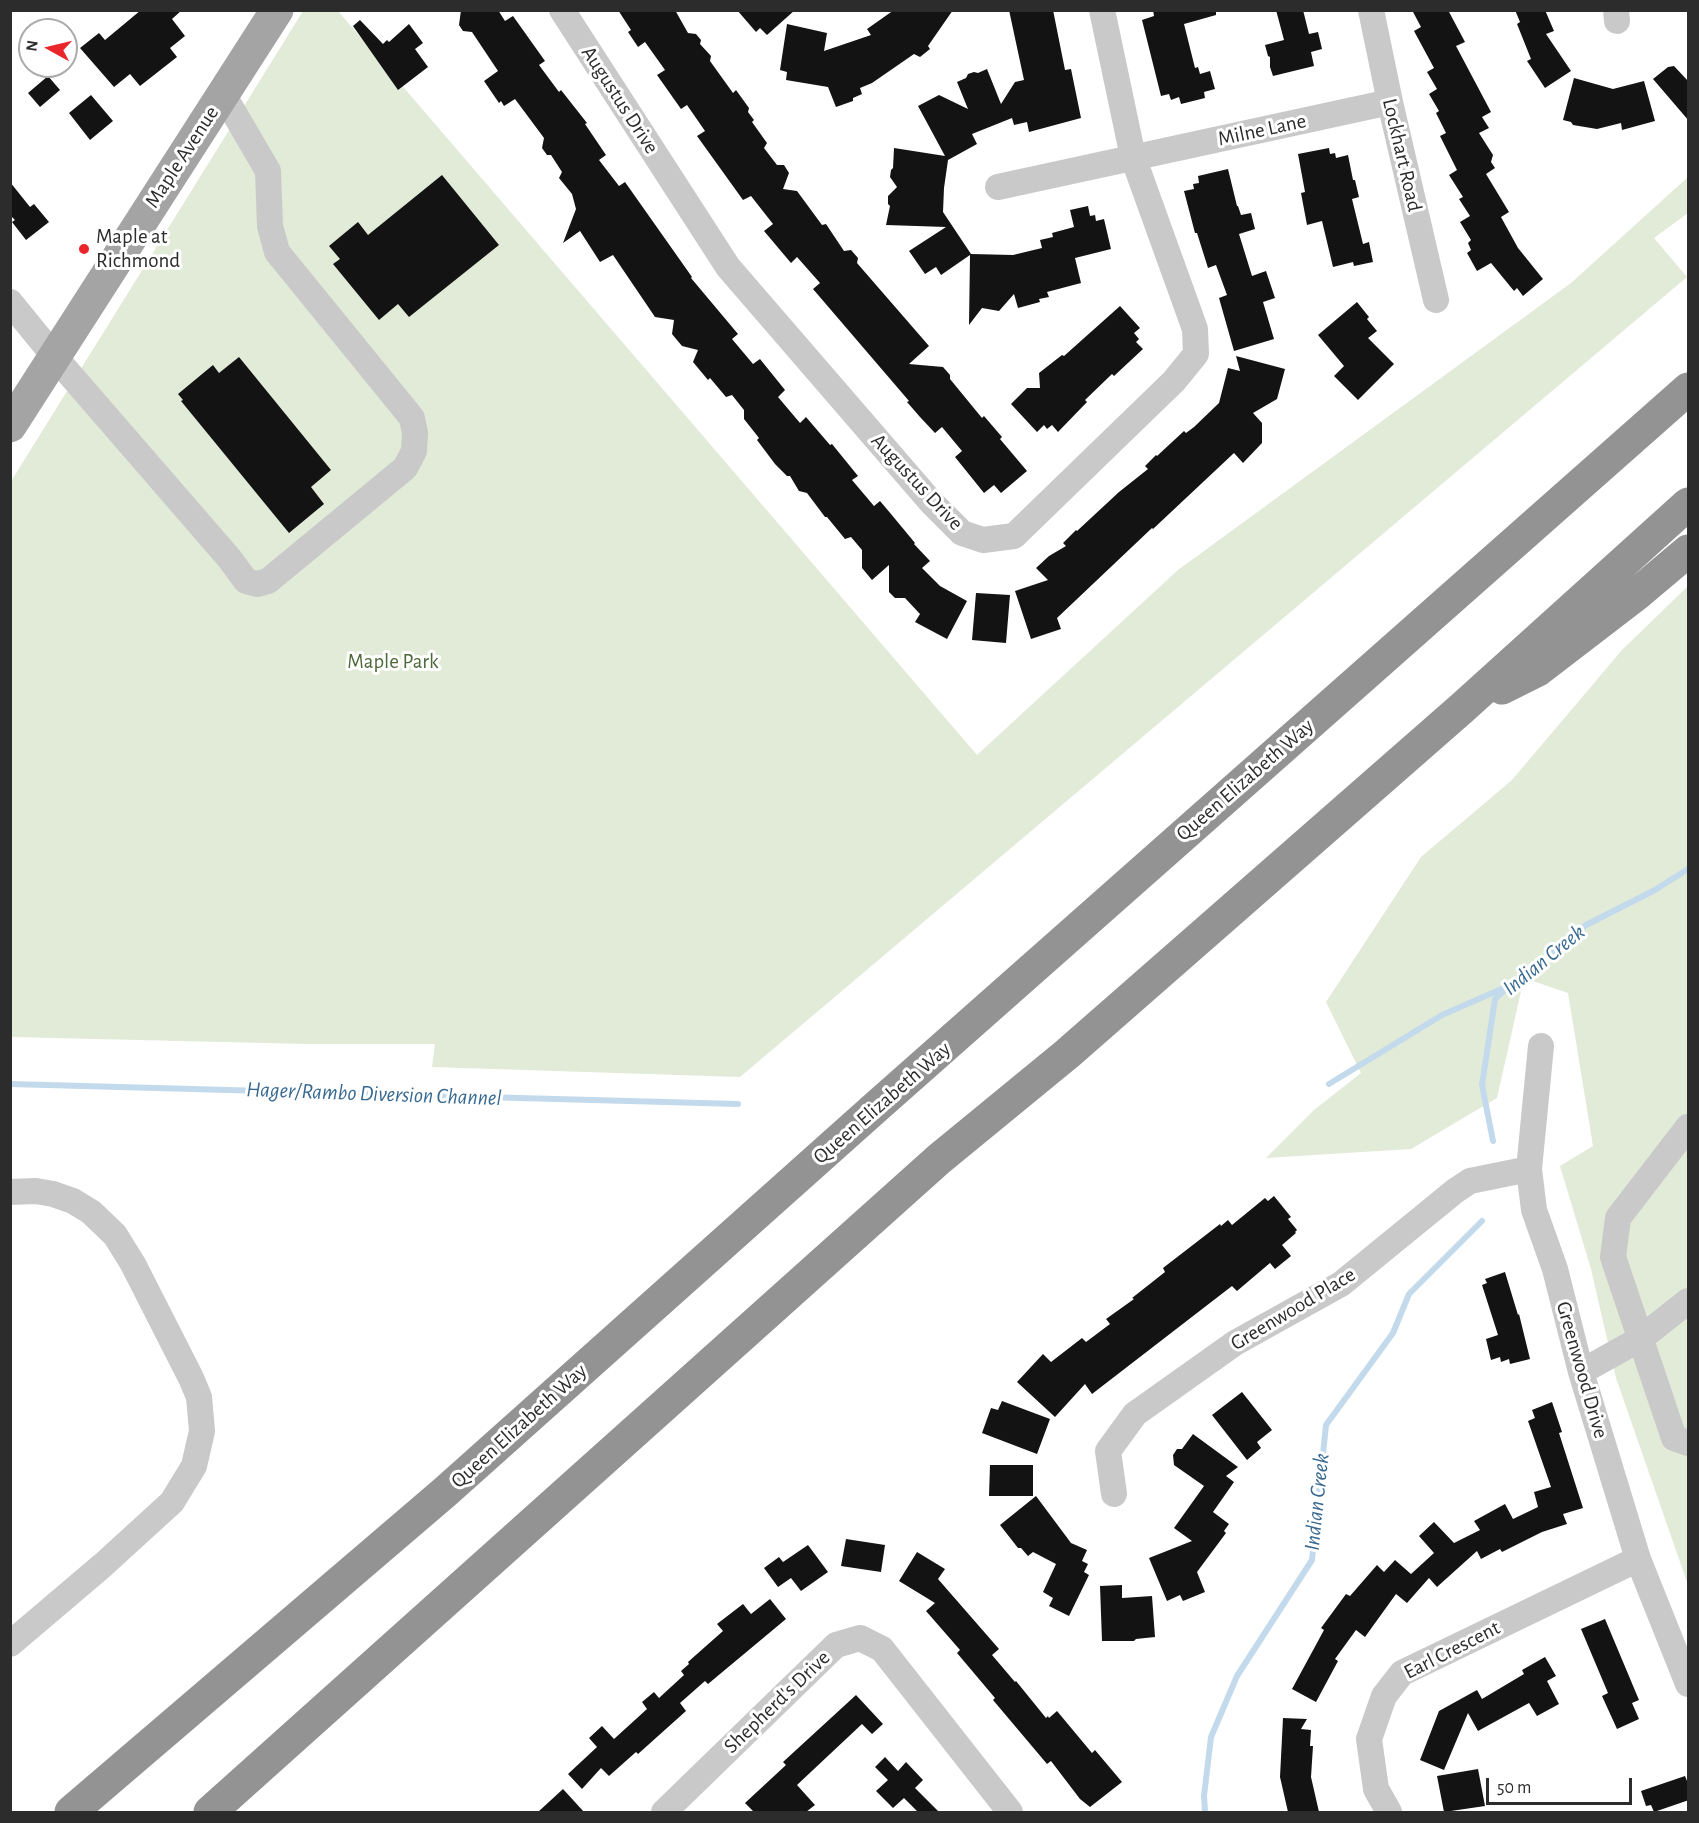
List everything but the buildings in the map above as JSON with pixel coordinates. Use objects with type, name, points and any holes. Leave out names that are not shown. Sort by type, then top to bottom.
[{"type":"highway","name":"Queen Elizabeth Way","points":[[71,1812],[445,1492],[867,1114],[1689,389]]},
{"type":"highway","points":[[210,1812],[939,1159],[1067,1054],[1461,709],[1689,504]]},
{"type":"highway","points":[[1461,709],[1538,670],[1689,551]]},
{"type":"main road","name":"Maple Avenue","points":[[10,426],[277,10]]},
{"type":"street","name":"Augustus Drive","points":[[562,10],[728,267],[931,502],[962,532],[983,540],[1014,536],[1174,381],[1196,354],[1195,329],[1133,157],[1102,10]]},
{"type":"street","name":"Lockhart Road","points":[[1371,10],[1436,300]]},
{"type":"street","points":[[10,302],[246,580],[257,584],[268,581],[405,468],[414,451],[415,433],[412,418],[277,252],[270,226],[268,171],[223,94]]},
{"type":"street","name":"Milne Lane","points":[[998,187],[1390,102]]},
{"type":"street","name":"Greenwood Drive","points":[[1541,1046],[1529,1169],[1534,1210],[1555,1269],[1581,1372],[1638,1559],[1689,1684]]},
{"type":"street","points":[[1689,1127],[1618,1218],[1613,1257],[1674,1438],[1689,1443]]},
{"type":"street","name":"Greenwood Place","points":[[1114,1494],[1108,1451],[1135,1414],[1235,1343],[1341,1284],[1470,1181],[1529,1169]]},
{"type":"street","points":[[10,1192],[36,1191],[73,1201],[91,1212],[115,1235],[133,1264],[191,1378],[199,1397],[202,1431],[194,1466],[172,1502],[104,1565],[10,1644]]},
{"type":"street","points":[[1581,1372],[1640,1339],[1689,1301]]},
{"type":"street","name":"Earl Crescent","points":[[1389,1812],[1376,1789],[1369,1739],[1384,1696],[1402,1673],[1638,1559]]},
{"type":"street","name":"Shepherd's Drive","points":[[664,1812],[836,1645],[860,1638],[882,1649],[1010,1812]]},
{"type":"green space","name":"Maple Park","points":[[303,11],[338,11],[977,755],[1178,570],[1571,283],[1688,177],[1688,213],[1654,238],[1687,277],[740,1077],[432,1067],[435,1044],[307,1044],[11,1037],[10,483]]},
{"type":"green space","points":[[1688,586],[1688,1585],[1616,1378],[1591,1269],[1560,1166],[1593,1146],[1568,993],[1524,978],[1497,1098],[1411,1149],[1266,1158],[1314,1110],[1361,1073],[1326,1002],[1421,857],[1512,780],[1622,650]]},
{"type":"waterway","name":"Indian Creek","points":[[1493,1141],[1482,1085],[1495,999],[1586,925],[1655,890],[1688,869]]},
{"type":"waterway","name":"Hager/Rambo Diversion Channel","points":[[1329,1084],[1442,1015],[1506,987]]},
{"type":"waterway","name":"Hager/Rambo Diversion Channel","points":[[10,1084],[738,1104]]},
{"type":"waterway","name":"Indian Creek","points":[[1205,1812],[1204,1796],[1211,1737],[1237,1676],[1312,1560],[1326,1425],[1393,1333],[1409,1294],[1482,1221]]},
{"type":"place","name":"Maple at Richmond","points":[[84,249]]}]
